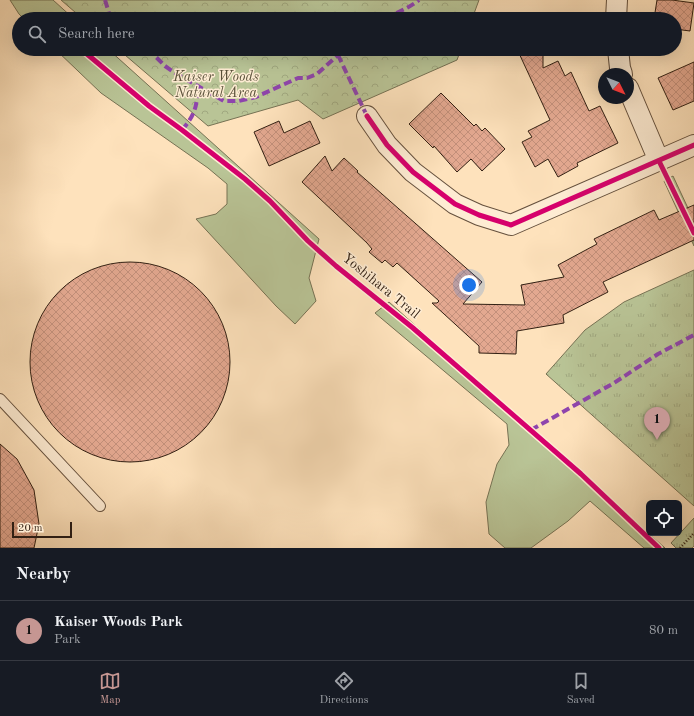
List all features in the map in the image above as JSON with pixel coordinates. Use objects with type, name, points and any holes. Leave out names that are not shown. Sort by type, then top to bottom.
[{"type":"street","points":[[616,12],[617,0]]},
{"type":"street","points":[[619,56],[620,68]]},
{"type":"street","points":[[634,102],[659,161]]},
{"type":"street","points":[[367,116],[387,145],[413,172],[455,204],[511,225],[694,145]]},
{"type":"lane","points":[[0,399],[100,506]]},
{"type":"path","points":[[680,548],[694,533]]},
{"type":"green space","points":[[10,0],[53,0],[66,12],[18,12]]},
{"type":"green space","points":[[61,0],[479,0],[475,12],[75,12]]},
{"type":"green space","points":[[62,56],[116,56],[319,239],[309,278],[316,301],[295,324],[276,306],[196,219],[216,214],[227,204],[227,184],[208,168],[101,93]]},
{"type":"green space","name":"Kaiser Woods Natural Area","points":[[126,56],[458,56],[457,60],[323,119],[298,100],[208,126]]},
{"type":"green space","points":[[673,176],[694,221],[694,246],[664,181]]},
{"type":"green space","points":[[694,270],[694,506],[546,374],[585,330],[624,302]]},
{"type":"green space","points":[[389,302],[646,531],[646,536],[652,536],[665,548],[644,548],[590,501],[568,521],[531,548],[505,548],[489,534],[486,502],[497,464],[509,445],[507,424],[375,313]]},
{"type":"green space","points":[[694,518],[694,546],[692,548],[676,548],[671,543],[677,536],[682,536],[682,531]]},
{"type":"building","points":[[657,0],[672,0],[694,3],[690,31],[682,30],[682,12],[655,12]]},
{"type":"building","points":[[520,56],[543,56],[543,68],[558,61],[565,76],[571,72],[589,111],[600,106],[618,143],[577,163],[578,166],[558,177],[548,159],[535,167],[522,142],[532,137],[528,131],[550,120]]},
{"type":"building","points":[[694,62],[694,101],[673,110],[658,78]]},
{"type":"building","points":[[441,93],[474,126],[476,124],[482,131],[485,128],[505,149],[482,171],[471,159],[457,172],[434,146],[433,148],[409,124]]},
{"type":"building","points":[[279,121],[284,133],[310,121],[320,143],[269,166],[254,132]]},
{"type":"building","points":[[325,156],[332,171],[344,158],[358,171],[357,172],[482,282],[463,304],[525,305],[521,285],[564,277],[558,265],[597,244],[594,239],[654,210],[659,220],[694,205],[694,240],[603,282],[608,292],[563,315],[564,323],[517,331],[516,354],[479,353],[479,346],[432,303],[437,303],[439,301],[397,263],[393,267],[385,260],[382,263],[369,252],[372,249],[367,243],[302,182]]},
{"type":"building","points":[[120,262],[140,262],[168,269],[194,284],[208,298],[223,324],[230,352],[230,372],[223,400],[208,426],[194,440],[168,455],[159,458],[140,462],[120,462],[92,455],[66,440],[52,426],[37,400],[34,391],[30,372],[30,352],[37,324],[52,298],[66,284],[92,269],[101,266]]},
{"type":"building","points":[[0,444],[17,459],[34,490],[39,524],[34,548],[0,548]]},
{"type":"marked path","points":[[105,0],[109,12]]},
{"type":"marked path","points":[[398,12],[419,0]]},
{"type":"marked path","points":[[155,56],[175,73],[224,101],[239,101],[256,97],[298,78],[307,78],[317,74],[337,56]]},
{"type":"marked path","points":[[338,56],[367,116]]},
{"type":"marked path","points":[[182,130],[195,109],[197,85]]},
{"type":"marked path","points":[[531,430],[614,383],[658,354],[694,335]]},
{"type":"cycle path","name":"Yoshihara Trail","points":[[89,56],[149,106],[245,179],[270,201],[308,241],[336,266],[413,328],[581,474],[659,548]]},
{"type":"cycle path","points":[[367,116],[387,145],[413,172],[455,204],[479,215],[511,225],[694,145]]},
{"type":"cycle path","points":[[659,161],[694,233]]},
{"type":"place","name":"Kaiser Woods Park","points":[[657,440]]}]
